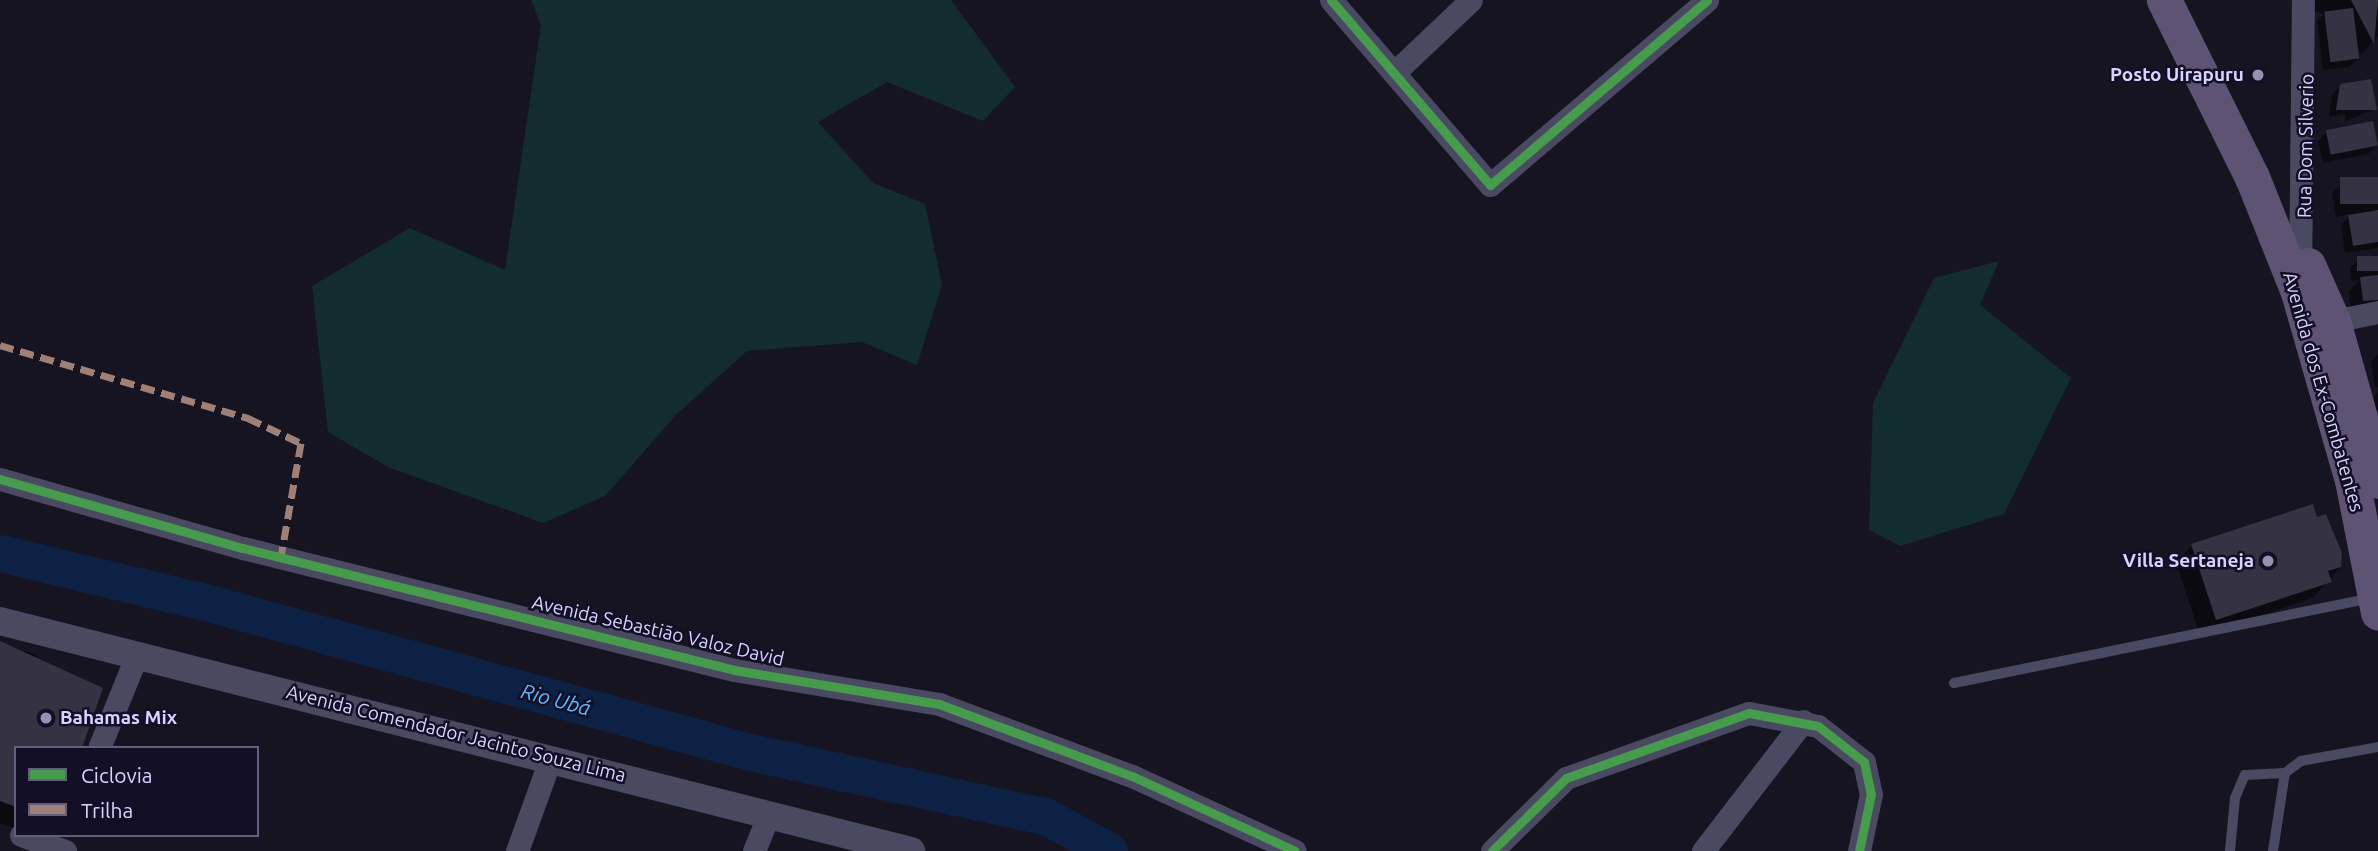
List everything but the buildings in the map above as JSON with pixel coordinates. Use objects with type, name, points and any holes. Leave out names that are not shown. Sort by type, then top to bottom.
[{"type":"main road","name":"Avenida dos Ex-Combatentes","points":[[2164,0],[2252,177],[2298,292],[2365,481]]},
{"type":"main road","name":"Avenida dos Ex-Combatentes","points":[[2252,177],[2304,257],[2333,321],[2365,481],[2377,605]]},
{"type":"main road","points":[[2365,481],[2378,544]]},
{"type":"street","points":[[1331,0],[1490,185],[1707,0]]},
{"type":"street","points":[[1394,73],[1471,0]]},
{"type":"street","name":"Rua Dom Silverio","points":[[2298,292],[2304,257],[2303,0]]},
{"type":"street","points":[[2333,321],[2378,312]]},
{"type":"street","name":"Avenida Sebastião Valoz David","points":[[0,479],[243,548],[734,670],[939,704],[1132,776],[1295,851]]},
{"type":"street","name":"Avenida Comendador Jacinto Souza Lima","points":[[0,621],[551,757],[911,851]]},
{"type":"street","points":[[100,746],[137,655]]},
{"type":"street","points":[[1492,851],[1566,778],[1749,713],[1803,721],[1844,740],[1864,762],[1871,794],[1859,851]]},
{"type":"street","points":[[1703,851],[1803,721]]},
{"type":"street","points":[[517,851],[551,757]]},
{"type":"street","points":[[754,851],[769,814]]},
{"type":"street","points":[[28,837],[61,846]]},
{"type":"lane","points":[[1954,684],[2377,605]]},
{"type":"lane","points":[[2230,851],[2235,798],[2245,775],[2285,773],[2301,761],[2378,747]]},
{"type":"lane","points":[[2273,851],[2285,773]]},
{"type":"green space","points":[[531,0],[951,0],[1015,87],[983,121],[887,82],[818,122],[873,183],[925,204],[942,285],[917,365],[862,342],[747,351],[676,415],[605,496],[543,523],[388,467],[328,432],[312,286],[410,228],[505,270],[541,25]]},
{"type":"green space","points":[[1999,261],[1980,305],[2071,378],[2004,514],[1900,546],[1869,530],[1873,403],[1934,278]]},
{"type":"waterway","name":"Rio Ubá","points":[[0,553],[216,605],[750,752],[1047,817],[1109,851]]},
{"type":"marked path","points":[[0,345],[248,418],[301,443],[281,557]]},
{"type":"cycle path","points":[[1331,0],[1490,185],[1707,0]]},
{"type":"cycle path","points":[[0,479],[243,548],[734,670],[939,704],[1132,776],[1295,851]]},
{"type":"cycle path","points":[[1492,851],[1566,778],[1749,713],[1818,726],[1864,762],[1871,794],[1859,851]]},
{"type":"place","name":"Posto Uirapuru","points":[[2258,75]]},
{"type":"place","name":"Villa Sertaneja","points":[[2268,561]]},
{"type":"place","name":"Bahamas Mix","points":[[46,718]]}]
